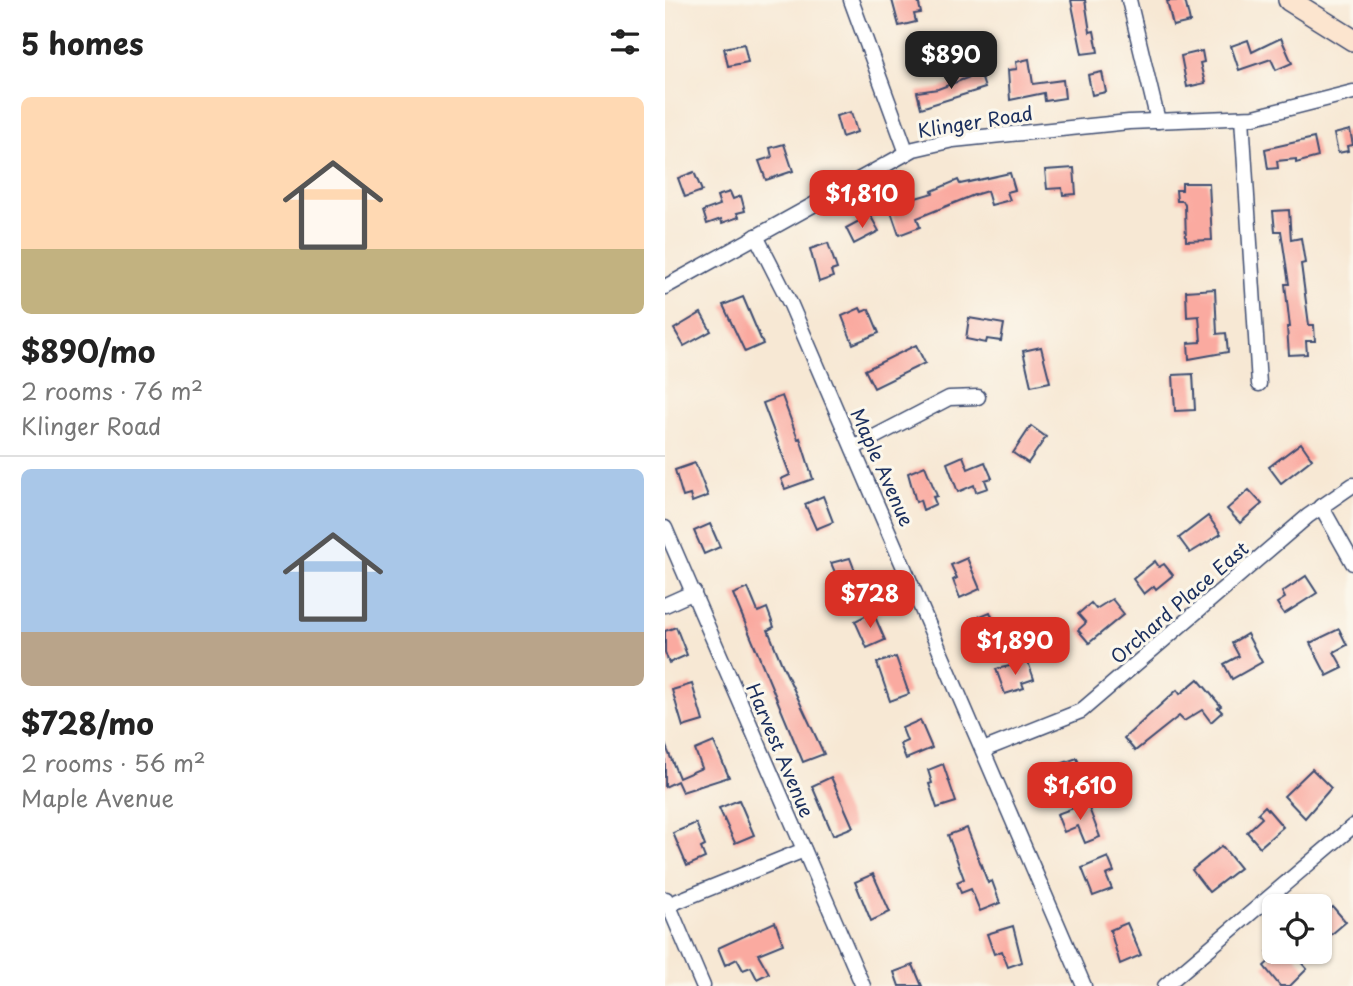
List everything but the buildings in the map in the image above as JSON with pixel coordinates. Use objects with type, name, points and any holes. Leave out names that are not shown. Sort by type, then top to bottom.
[{"type":"main road","points":[[1289,0],[1353,40]]},
{"type":"street","points":[[851,0],[907,153]]},
{"type":"street","points":[[1129,0],[1158,121]]},
{"type":"street","name":"Klinger Road","points":[[665,287],[907,153],[953,140],[1158,121],[1242,118],[1319,103],[1353,92]]},
{"type":"street","points":[[1242,118],[1259,384]]},
{"type":"street","name":"Maple Avenue","points":[[756,236],[791,305],[1084,986]]},
{"type":"street","points":[[853,448],[949,398],[978,397]]},
{"type":"street","name":"Orchard Place East","points":[[983,750],[1081,711],[1321,506],[1353,485]]},
{"type":"street","points":[[1321,506],[1353,563]]},
{"type":"street","name":"Harvest Avenue","points":[[665,528],[863,986]]},
{"type":"street","points":[[665,605],[694,592]]},
{"type":"street","points":[[1165,986],[1353,826]]},
{"type":"street","points":[[703,986],[667,901],[804,850]]}]
